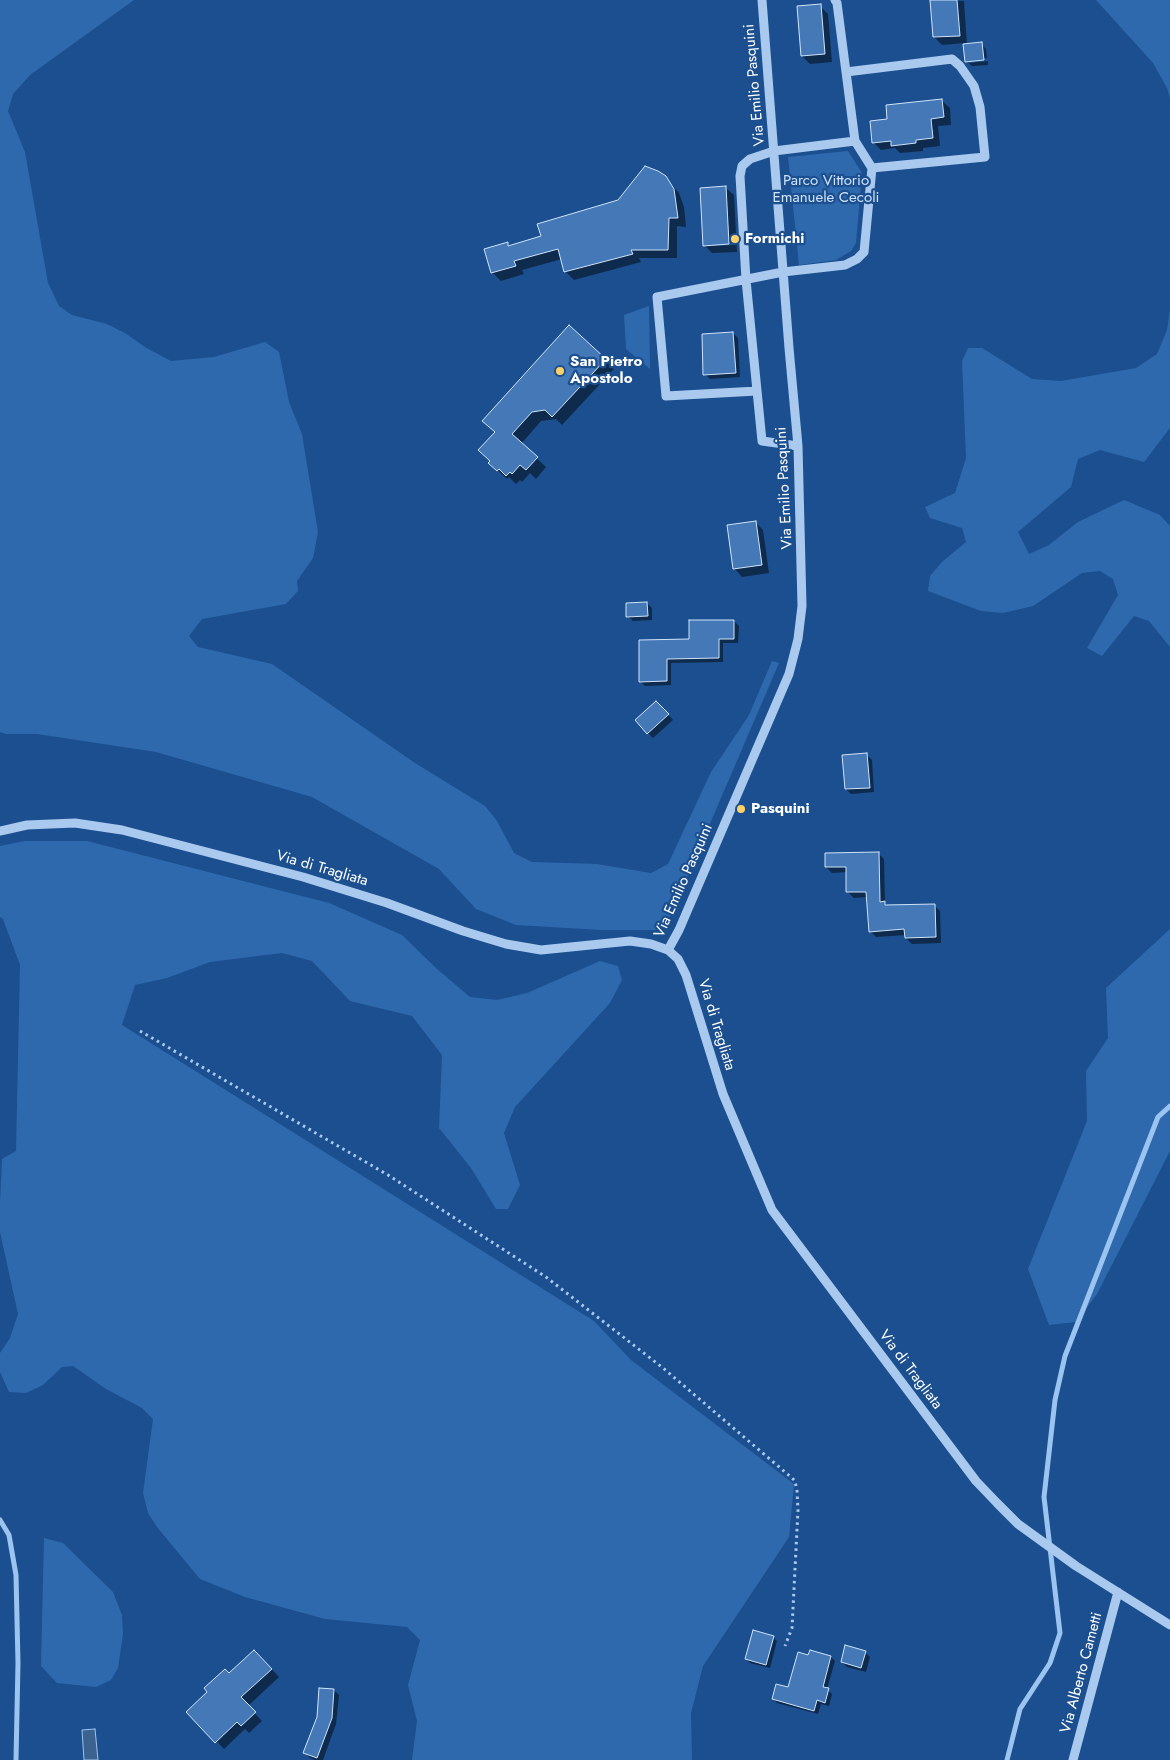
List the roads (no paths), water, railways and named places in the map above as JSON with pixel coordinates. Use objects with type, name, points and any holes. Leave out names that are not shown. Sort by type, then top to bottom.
[{"type":"street","name":"Via Emilio Pasquini","points":[[668,950],[679,930],[789,674],[798,639],[802,606],[798,446],[762,0]]},
{"type":"street","points":[[757,391],[666,396],[657,297],[783,272],[845,265],[857,259],[864,252],[872,168],[855,141],[837,3],[835,0]]},
{"type":"street","points":[[846,72],[952,59],[960,66],[974,86],[980,107],[985,157],[872,168]]},
{"type":"street","points":[[798,446],[762,441],[746,280],[740,176],[742,166],[750,159],[774,152],[855,141]]},
{"type":"street","name":"Via di Tragliata","points":[[0,831],[27,825],[75,823],[122,830],[303,877],[387,902],[506,944],[542,950],[630,941],[651,944],[668,950],[678,959],[686,975],[723,1094],[772,1210],[976,1480],[1018,1524],[1076,1566],[1170,1625]]},
{"type":"street","name":"Via Alberto Cametti","points":[[1073,1760],[1118,1592]]},
{"type":"waterway","points":[[1007,1760],[1020,1709],[1050,1663],[1060,1633],[1044,1497],[1055,1400],[1065,1356],[1158,1117],[1170,1106]]},
{"type":"waterway","points":[[0,1520],[9,1535],[16,1575],[18,1663],[16,1760]]},
{"type":"place","name":"Formichi","points":[[735,239]]},
{"type":"place","name":"San Pietro Apostolo","points":[[560,371]]},
{"type":"place","name":"Pasquini","points":[[741,809]]},
{"type":"park label","name":"Parco Vittorio Emanuele Cecoli","points":[[826,190]]}]
